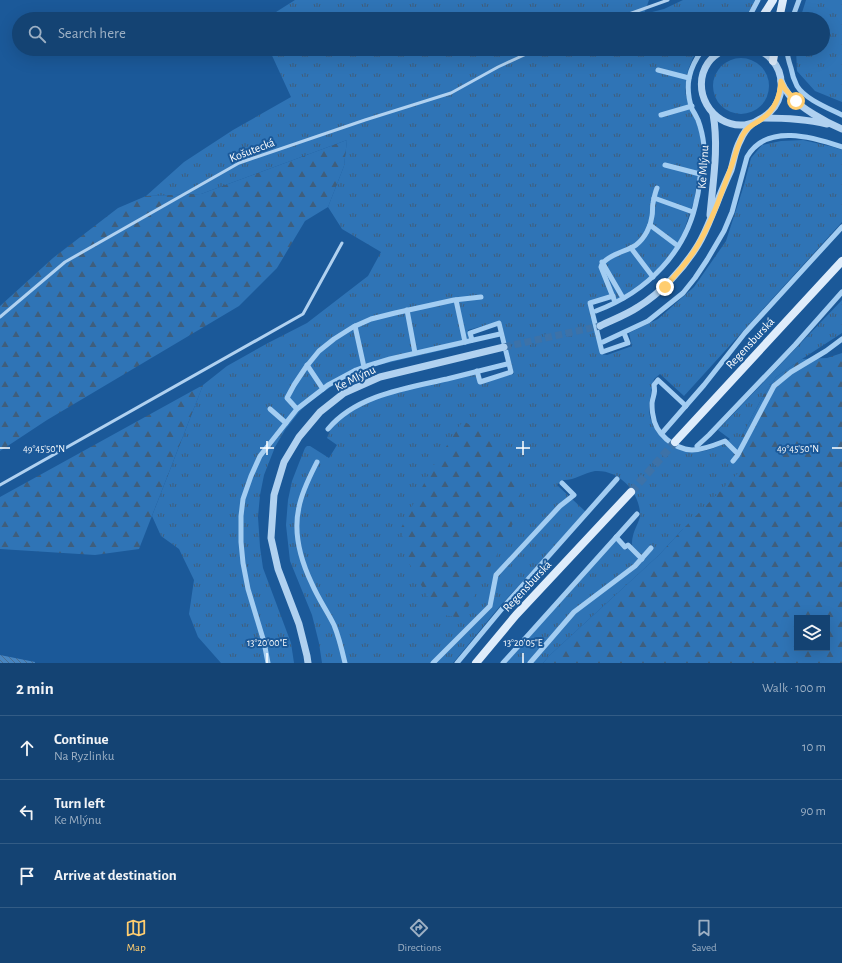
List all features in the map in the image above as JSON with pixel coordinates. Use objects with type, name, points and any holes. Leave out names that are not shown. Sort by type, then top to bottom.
[{"type":"main road","points":[[765,12],[773,0]]},
{"type":"main road","points":[[780,12],[783,0]]},
{"type":"main road","points":[[773,61],[774,56]]},
{"type":"main road","name":"Regensburská","points":[[675,442],[842,261]]},
{"type":"main road","name":"Regensburská","points":[[476,663],[516,616],[630,492]]},
{"type":"street","name":"Ke Mlýnu","points":[[714,56],[708,63],[703,73],[701,84],[702,95],[706,105],[713,114],[732,124],[743,125],[753,123],[763,118],[771,111],[777,102],[781,81]]},
{"type":"street","points":[[767,56],[773,61],[785,89],[796,101],[834,126]]},
{"type":"street","name":"Ke Mlýnu","points":[[709,223],[716,152],[715,124],[713,114]]},
{"type":"street","points":[[763,118],[805,120],[842,129]]},
{"type":"street","name":"Ke Mlýnu","points":[[600,326],[638,307],[665,287],[682,268],[698,244],[709,223],[731,168],[738,144],[753,123]]},
{"type":"street","name":"Ke Mlýnu","points":[[308,663],[299,624],[278,568],[272,538],[274,495],[284,462],[299,436],[320,412],[344,393],[380,377],[504,347]]},
{"type":"lane","points":[[635,12],[668,0]]},
{"type":"lane","name":"Košutecká","points":[[0,317],[64,262],[239,163],[365,120],[451,93],[498,67],[522,56]]},
{"type":"lane","points":[[0,485],[303,314],[342,243]]},
{"type":"green space","points":[[295,0],[649,0],[645,12],[276,12]]},
{"type":"green space","points":[[683,0],[755,0],[749,12],[652,12],[664,9]]},
{"type":"green space","points":[[806,0],[842,0],[842,102],[815,91],[797,71],[796,56],[830,56],[830,12],[802,12]]},
{"type":"green space","points":[[272,56],[695,56],[688,70],[685,91],[701,137],[702,147],[694,201],[683,233],[674,250],[663,265],[649,278],[617,300],[614,294],[589,302],[601,354],[607,355],[632,346],[629,333],[658,319],[694,287],[726,241],[751,158],[762,145],[781,141],[803,140],[842,150],[842,222],[684,396],[660,374],[654,379],[649,410],[654,427],[664,440],[678,449],[700,452],[722,444],[730,439],[718,430],[842,300],[842,333],[776,377],[763,396],[741,437],[753,479],[682,530],[659,555],[543,663],[506,663],[616,540],[626,550],[632,545],[632,539],[640,516],[637,499],[627,484],[612,474],[604,471],[595,471],[571,479],[562,480],[557,485],[586,512],[500,606],[453,663],[322,663],[312,615],[290,561],[286,525],[288,500],[292,481],[305,448],[310,446],[329,458],[337,445],[327,438],[332,426],[340,419],[364,404],[389,393],[476,373],[478,383],[514,374],[501,321],[468,330],[469,344],[370,367],[339,381],[307,404],[285,430],[275,447],[264,475],[258,517],[263,568],[291,643],[294,663],[221,663],[198,637],[189,614],[194,580],[179,549],[161,536],[152,516],[203,385],[227,366],[307,323],[368,276],[381,252],[342,229],[328,207],[344,166],[347,140],[201,194],[146,196],[184,162],[233,130],[291,97]]},
{"type":"green space","points":[[741,58],[752,60],[761,66],[767,75],[769,86],[767,97],[761,106],[752,112],[741,114],[730,112],[721,106],[715,97],[713,86],[715,75],[721,66],[730,60]]},
{"type":"green space","points":[[347,140],[344,166],[328,207],[305,221],[277,268],[239,306],[47,420],[0,451],[0,306],[53,258],[118,208],[146,196],[201,194]]},
{"type":"green space","points":[[842,353],[842,663],[543,663],[659,555],[742,469],[741,437],[763,396],[776,377],[802,359],[827,358]]},
{"type":"green space","points":[[203,385],[139,549],[95,555],[0,549],[0,497]]},
{"type":"green space","points":[[463,421],[500,441],[521,492],[511,529],[462,618],[437,614],[409,563],[401,528],[432,468]]},
{"type":"building","points":[[0,655],[35,662],[35,663],[0,663]]},
{"type":"waterway","points":[[752,12],[758,0]]},
{"type":"waterway","points":[[795,12],[799,0]]},
{"type":"waterway","points":[[596,311],[615,303],[632,293],[662,268],[684,236],[692,218],[698,193],[704,154],[702,133],[692,109],[688,92],[689,77],[698,56]]},
{"type":"waterway","points":[[788,56],[793,77],[801,91],[817,103],[842,115]]},
{"type":"waterway","points":[[658,70],[689,78]]},
{"type":"waterway","points":[[661,115],[692,106]]},
{"type":"waterway","points":[[603,342],[648,321],[683,293],[695,278],[724,231],[732,212],[747,157],[755,146],[778,136],[791,136],[818,140],[842,147]]},
{"type":"waterway","points":[[665,165],[700,174]]},
{"type":"waterway","points":[[615,302],[601,267],[606,260],[636,245],[645,235],[649,228],[657,188]]},
{"type":"waterway","points":[[654,198],[693,212]]},
{"type":"waterway","points":[[650,225],[678,246]]},
{"type":"waterway","points":[[663,432],[704,385],[745,333],[842,227]]},
{"type":"waterway","points":[[631,248],[653,277]]},
{"type":"waterway","points":[[602,262],[623,298]]},
{"type":"waterway","points":[[697,446],[795,345],[842,292]]},
{"type":"waterway","points":[[613,296],[590,303],[602,352],[628,343],[624,333]]},
{"type":"waterway","points":[[297,409],[287,398],[306,367],[319,351],[353,327],[371,319],[395,313],[454,300],[481,297]]},
{"type":"waterway","points":[[456,300],[465,342]]},
{"type":"waterway","points":[[407,310],[415,353]]},
{"type":"waterway","name":"Ke Mlýnu","points":[[472,340],[470,333],[499,323],[511,372],[480,382],[477,371]]},
{"type":"waterway","points":[[355,326],[364,367]]},
{"type":"waterway","points":[[268,663],[264,642],[248,589],[241,542],[241,516],[243,499],[260,456],[297,409],[328,385],[356,370],[390,359],[500,334]]},
{"type":"waterway","points":[[733,461],[774,386],[791,372],[826,351],[842,339]]},
{"type":"waterway","points":[[328,429],[340,417],[353,408],[383,395],[507,364]]},
{"type":"waterway","points":[[307,365],[323,389]]},
{"type":"waterway","points":[[686,406],[658,380],[654,385],[655,392],[652,400],[652,412],[657,428],[666,439],[679,447],[692,450],[713,446],[725,441],[738,454]]},
{"type":"waterway","points":[[270,409],[286,423]]},
{"type":"waterway","points":[[317,462],[306,484],[300,501],[297,517],[299,547],[304,566],[314,589],[334,625],[345,663]]},
{"type":"waterway","points":[[457,663],[506,604],[617,479]]},
{"type":"waterway","points":[[433,663],[490,606],[496,575],[560,506],[574,495],[562,483]]},
{"type":"waterway","points":[[503,663],[637,514]]},
{"type":"waterway","points":[[616,537],[625,547],[628,545],[642,559]]},
{"type":"waterway","points":[[530,663],[574,612],[635,566],[651,548]]},
{"type":"tunnel","points":[[504,347],[600,326]]},
{"type":"tunnel","points":[[631,492],[675,442]]},
{"type":"route","points":[[665,287],[682,268],[698,244],[709,223],[731,168],[738,144],[753,123],[763,118],[771,111],[777,102],[781,81],[785,89],[796,101]]}]
